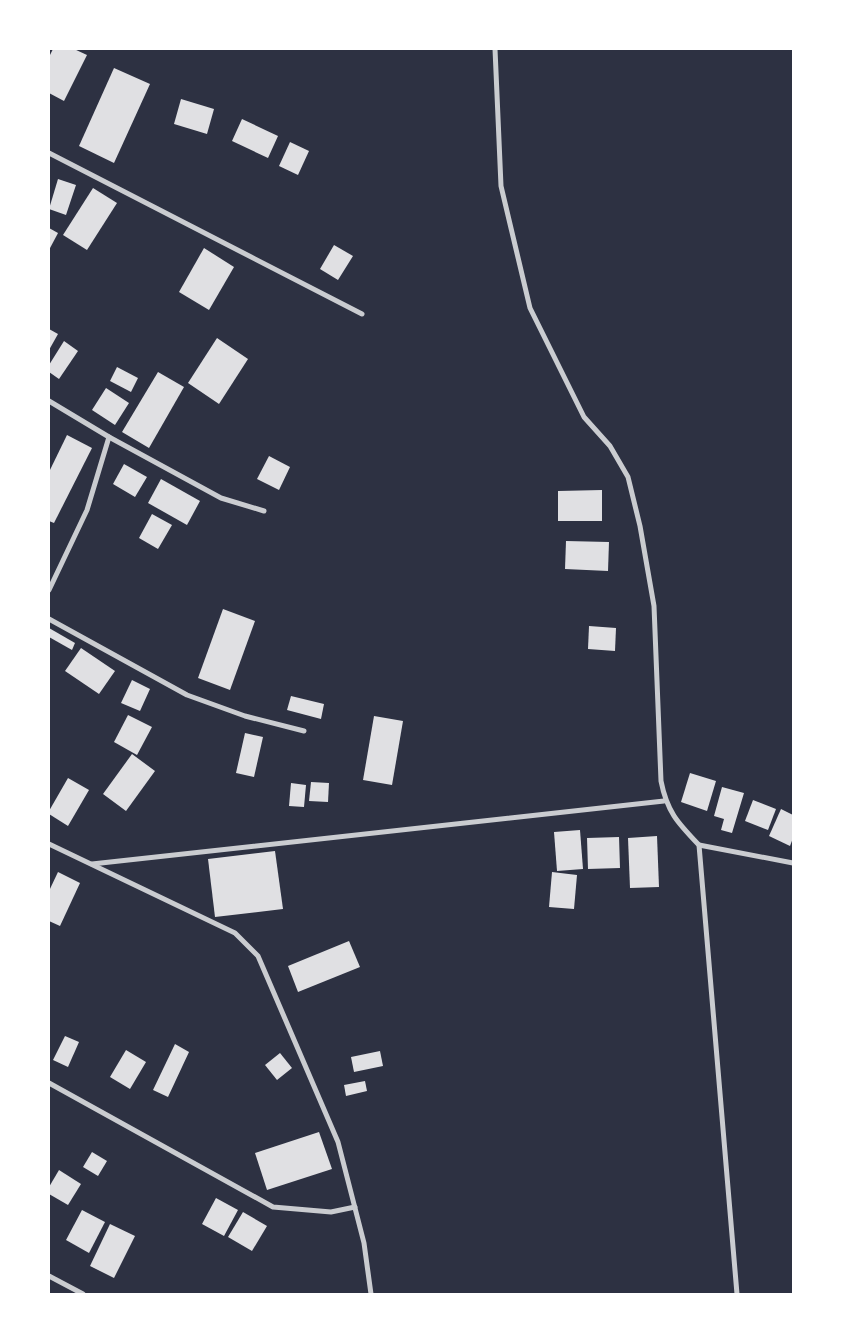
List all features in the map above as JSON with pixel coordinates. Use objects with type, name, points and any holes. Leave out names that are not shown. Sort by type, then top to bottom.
[{"type":"street","points":[[495,49],[501,186],[530,308],[584,416],[610,446],[628,477],[640,526],[654,606],[661,781],[664,801],[675,820],[699,845],[793,863]]},
{"type":"street","points":[[49,153],[362,314]]},
{"type":"street","points":[[49,401],[108,437],[221,498],[264,511]]},
{"type":"street","points":[[49,590],[87,510],[108,437]]},
{"type":"street","points":[[49,619],[187,695],[245,716],[304,731]]},
{"type":"street","points":[[92,864],[664,801]]},
{"type":"street","points":[[49,844],[235,933],[258,956],[338,1142],[364,1243],[371,1294]]},
{"type":"street","points":[[699,845],[737,1294]]},
{"type":"street","points":[[49,1083],[273,1207],[331,1212],[355,1207]]},
{"type":"street","points":[[49,1276],[83,1294]]},
{"type":"building","points":[[53,49],[74,49],[87,55],[64,101],[49,93],[49,57]]},
{"type":"building","points":[[114,68],[150,84],[114,163],[79,146]]},
{"type":"building","points":[[181,99],[214,109],[207,134],[174,124]]},
{"type":"building","points":[[242,119],[278,136],[268,158],[232,141]]},
{"type":"building","points":[[290,142],[309,151],[298,175],[279,166]]},
{"type":"building","points":[[58,179],[76,185],[66,215],[49,209]]},
{"type":"building","points":[[93,188],[117,203],[87,250],[63,235]]},
{"type":"building","points":[[49,228],[58,233],[49,250]]},
{"type":"building","points":[[334,245],[353,256],[338,280],[320,269]]},
{"type":"building","points":[[204,248],[234,267],[209,310],[179,292]]},
{"type":"building","points":[[49,329],[58,334],[49,350]]},
{"type":"building","points":[[217,338],[248,359],[219,404],[188,383]]},
{"type":"building","points":[[64,341],[78,351],[59,379],[49,372],[49,365]]},
{"type":"building","points":[[117,367],[138,378],[131,392],[110,381]]},
{"type":"building","points":[[158,372],[184,387],[149,448],[122,432]]},
{"type":"building","points":[[106,388],[129,403],[115,425],[92,410]]},
{"type":"building","points":[[67,435],[92,448],[54,523],[49,521],[49,472]]},
{"type":"building","points":[[269,456],[290,467],[279,490],[257,479]]},
{"type":"building","points":[[124,464],[147,477],[135,497],[113,484]]},
{"type":"building","points":[[161,479],[200,501],[187,525],[148,503]]},
{"type":"building","points":[[602,490],[602,521],[558,521],[558,491]]},
{"type":"building","points":[[152,514],[172,525],[158,549],[139,538]]},
{"type":"building","points":[[566,541],[609,542],[608,571],[565,569]]},
{"type":"building","points":[[223,609],[255,621],[230,690],[198,678]]},
{"type":"building","points":[[589,626],[616,628],[615,651],[588,649]]},
{"type":"building","points":[[49,628],[75,643],[72,650],[49,637]]},
{"type":"building","points":[[81,648],[115,671],[99,694],[65,671]]},
{"type":"building","points":[[132,680],[150,689],[140,711],[121,703]]},
{"type":"building","points":[[291,696],[324,704],[321,719],[287,710]]},
{"type":"building","points":[[128,715],[152,727],[137,755],[114,742]]},
{"type":"building","points":[[374,716],[403,721],[392,785],[363,780]]},
{"type":"building","points":[[245,733],[263,737],[254,777],[236,773]]},
{"type":"building","points":[[132,754],[155,771],[126,811],[103,794]]},
{"type":"building","points":[[690,773],[716,781],[707,811],[681,802]]},
{"type":"building","points":[[68,778],[89,790],[68,826],[49,814],[49,811]]},
{"type":"building","points":[[311,782],[329,783],[328,802],[309,801]]},
{"type":"building","points":[[291,783],[306,785],[304,807],[289,806]]},
{"type":"building","points":[[722,787],[744,793],[732,833],[721,830],[724,819],[714,816]]},
{"type":"building","points":[[753,800],[776,809],[768,830],[745,821]]},
{"type":"building","points":[[781,809],[793,815],[793,838],[790,846],[769,836]]},
{"type":"building","points":[[580,830],[583,869],[557,871],[554,832]]},
{"type":"building","points":[[657,836],[659,887],[630,888],[628,838]]},
{"type":"building","points":[[619,837],[620,868],[588,869],[587,838]]},
{"type":"building","points":[[275,851],[283,909],[215,917],[208,859]]},
{"type":"building","points":[[58,872],[80,883],[60,926],[49,921],[49,891]]},
{"type":"building","points":[[552,872],[577,875],[574,909],[549,907]]},
{"type":"building","points":[[349,941],[360,967],[298,992],[288,966]]},
{"type":"building","points":[[65,1036],[79,1042],[68,1067],[53,1060]]},
{"type":"building","points":[[175,1044],[189,1052],[168,1097],[153,1090]]},
{"type":"building","points":[[126,1050],[146,1062],[130,1089],[110,1077]]},
{"type":"building","points":[[380,1051],[383,1066],[354,1072],[351,1057]]},
{"type":"building","points":[[280,1053],[292,1068],[277,1080],[265,1065]]},
{"type":"building","points":[[365,1081],[367,1091],[346,1096],[344,1085]]},
{"type":"building","points":[[319,1132],[332,1169],[267,1190],[255,1153]]},
{"type":"building","points":[[92,1152],[107,1161],[98,1176],[83,1167]]},
{"type":"building","points":[[59,1170],[81,1184],[68,1205],[49,1194],[49,1187]]},
{"type":"building","points":[[216,1198],[238,1210],[224,1236],[202,1224]]},
{"type":"building","points":[[82,1210],[105,1222],[89,1253],[66,1240]]},
{"type":"building","points":[[243,1212],[267,1226],[252,1251],[228,1237]]},
{"type":"building","points":[[110,1224],[135,1236],[114,1278],[90,1266]]}]
